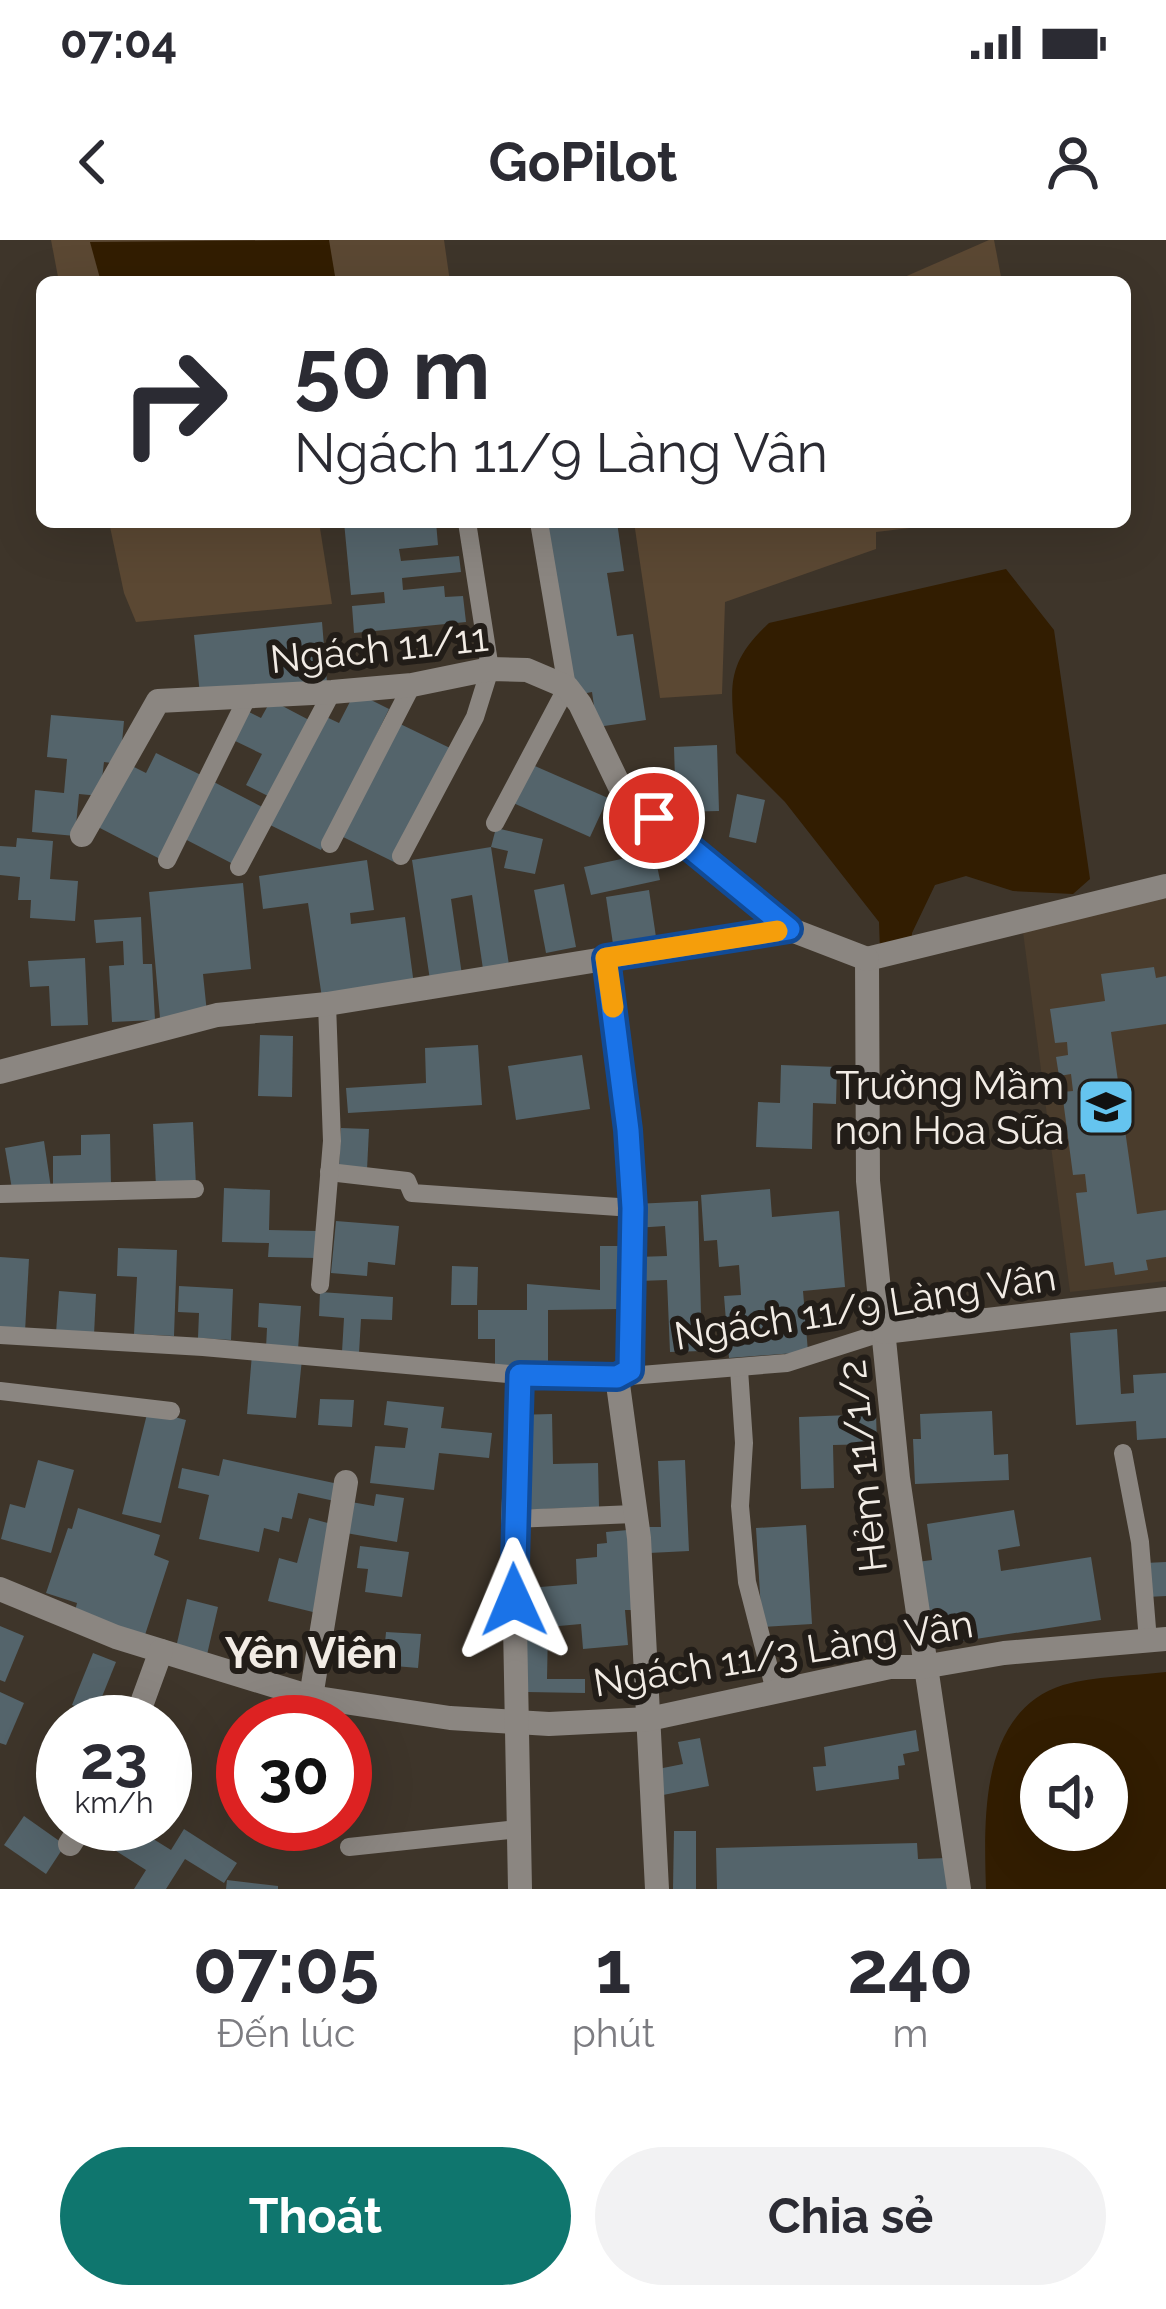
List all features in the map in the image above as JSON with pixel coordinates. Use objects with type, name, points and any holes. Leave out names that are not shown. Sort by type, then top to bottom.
[{"type":"street","name":"Ngách 11/11","points":[[82,835],[158,701],[412,685],[490,669],[527,670],[567,687]]},
{"type":"street","points":[[567,687],[620,787],[789,929],[867,959],[1166,886]]},
{"type":"street","points":[[0,1072],[217,1015],[327,1004],[789,929]]},
{"type":"street","points":[[606,958],[633,1208],[630,1370],[617,1377],[639,1538],[657,1889]]},
{"type":"street","name":"Hẻm 11/1/2","points":[[867,959],[868,1181],[923,1667],[956,1851],[958,1889]]},
{"type":"street","name":"Ngách 11/9 Làng Vân","points":[[884,1332],[1166,1299]]},
{"type":"street","points":[[520,1375],[513,1519],[520,1889]]},
{"type":"street","name":"Ngách 11/9 Làng Vân","points":[[520,1375],[617,1377]]},
{"type":"street","points":[[311,1695],[346,1482]]},
{"type":"street","name":"Ngách 11/3 Làng Vân","points":[[0,1589],[161,1651],[304,1695]]},
{"type":"street","name":"Ngách 11/3 Làng Vân","points":[[372,1708],[516,1722],[649,1719],[890,1667],[1157,1640]]},
{"type":"street","points":[[144,1695],[161,1651]]},
{"type":"lane","points":[[401,856],[475,717],[490,669],[468,528]]},
{"type":"lane","points":[[495,823],[567,687],[540,528]]},
{"type":"lane","points":[[329,844],[412,685]]},
{"type":"lane","points":[[238,867],[332,692]]},
{"type":"lane","points":[[167,860],[247,698]]},
{"type":"lane","points":[[320,1285],[329,1172],[327,1004]]},
{"type":"lane","points":[[329,1172],[407,1181],[412,1193],[633,1208]]},
{"type":"lane","points":[[0,1194],[195,1189]]},
{"type":"lane","name":"Ngách 11/9 Làng Vân","points":[[617,1377],[787,1363],[884,1332]]},
{"type":"lane","name":"Ngách 11/9 Làng Vân","points":[[0,1335],[203,1347],[520,1375]]},
{"type":"lane","points":[[739,1369],[744,1443],[740,1506],[747,1582],[775,1690]]},
{"type":"lane","points":[[0,1391],[171,1411]]},
{"type":"lane","points":[[1123,1453],[1157,1640]]},
{"type":"lane","points":[[513,1519],[634,1514]]},
{"type":"lane","points":[[372,1845],[518,1829]]},
{"type":"shaded area","points":[[51,240],[444,240],[449,276],[58,276]]},
{"type":"shaded area","points":[[329,240],[335,276],[99,276],[90,242]]},
{"type":"shaded area","points":[[989,240],[994,240],[1001,276],[907,276]]},
{"type":"shaded area","points":[[110,528],[320,528],[332,604],[136,622],[124,593]]},
{"type":"shaded area","points":[[635,528],[910,528],[876,532],[876,549],[725,602],[722,694],[660,698]]},
{"type":"shaded area","points":[[1006,569],[1054,630],[1090,879],[1073,894],[1013,891],[966,876],[935,885],[912,933],[911,960],[880,952],[879,922],[785,802],[736,753],[732,697],[736,668],[769,623]]},
{"type":"shaded area","name":"Trường Mầm non Hoa Sữa","points":[[1166,897],[1166,1281],[1070,1292],[1023,932]]},
{"type":"shaded area","points":[[1166,1672],[1166,1889],[986,1889],[987,1801],[1001,1743],[1015,1718],[1035,1699],[1063,1685]]},
{"type":"building","points":[[345,528],[437,528],[438,545],[399,549],[401,561],[459,556],[461,572],[402,578],[403,590],[444,586],[445,597],[463,596],[466,622],[354,633],[352,606],[385,603],[384,592],[351,595]]},
{"type":"building","points":[[540,528],[618,528],[624,571],[607,573],[617,636],[633,634],[646,720],[597,727],[592,692],[571,696]]},
{"type":"building","points":[[322,622],[327,682],[200,695],[194,635]]},
{"type":"building","points":[[355,692],[389,709],[321,850],[266,823],[320,714],[339,723]]},
{"type":"building","points":[[271,700],[309,720],[270,797],[246,785],[262,754],[231,739],[245,710],[261,718]]},
{"type":"building","points":[[51,715],[124,721],[120,764],[104,762],[100,796],[79,794],[75,836],[32,832],[35,790],[64,793],[67,759],[47,757]]},
{"type":"building","points":[[394,721],[450,748],[394,862],[339,835]]},
{"type":"building","points":[[717,745],[719,811],[676,812],[674,747]]},
{"type":"building","points":[[156,753],[205,777],[162,860],[96,826],[128,764],[146,773]]},
{"type":"building","points":[[528,763],[608,798],[590,837],[511,802]]},
{"type":"building","points":[[210,780],[264,808],[235,865],[181,837]]},
{"type":"building","points":[[737,794],[765,800],[756,843],[729,837]]},
{"type":"building","points":[[496,828],[543,839],[535,874],[504,868],[508,851],[491,847]]},
{"type":"building","points":[[17,838],[53,841],[50,879],[78,881],[75,921],[30,918],[31,900],[18,900],[20,877],[0,875],[0,846],[16,847]]},
{"type":"building","points":[[491,847],[509,965],[483,969],[472,895],[451,899],[462,975],[430,980],[412,860]]},
{"type":"building","points":[[654,852],[660,880],[591,895],[584,867]]},
{"type":"building","points":[[367,860],[374,910],[350,913],[351,924],[405,917],[414,985],[322,998],[308,903],[263,909],[259,876]]},
{"type":"building","points":[[243,883],[251,969],[203,974],[207,1013],[160,1018],[149,892]]},
{"type":"building","points":[[564,884],[576,947],[546,953],[534,890]]},
{"type":"building","points":[[649,890],[656,937],[613,944],[606,897]]},
{"type":"building","points":[[141,917],[143,964],[152,964],[155,1020],[112,1022],[109,966],[124,965],[123,941],[96,943],[94,920]]},
{"type":"building","points":[[85,958],[88,1025],[51,1026],[49,986],[30,987],[28,961]]},
{"type":"building","points":[[1154,967],[1156,978],[1166,976],[1166,1024],[1111,1032],[1137,1214],[1166,1210],[1166,1257],[1146,1260],[1148,1270],[1115,1275],[1113,1262],[1085,1266],[1076,1193],[1087,1192],[1085,1174],[1073,1175],[1062,1092],[1073,1091],[1071,1074],[1059,1076],[1056,1057],[1068,1055],[1067,1042],[1055,1043],[1050,1009],[1105,1001],[1101,974]]},
{"type":"building","points":[[260,1035],[293,1036],[292,1097],[258,1096]]},
{"type":"building","points":[[478,1045],[482,1105],[348,1113],[346,1088],[426,1083],[425,1048]]},
{"type":"building","points":[[582,1055],[590,1109],[516,1120],[508,1066]]},
{"type":"building","points":[[781,1065],[837,1067],[836,1104],[813,1103],[812,1149],[756,1147],[758,1102],[780,1103]]},
{"type":"building","points":[[193,1122],[196,1186],[156,1187],[153,1124]]},
{"type":"building","points":[[341,1128],[369,1129],[367,1170],[339,1168]]},
{"type":"building","points":[[110,1134],[111,1185],[53,1185],[53,1156],[81,1155],[81,1135]]},
{"type":"building","points":[[44,1141],[51,1188],[13,1195],[5,1148]]},
{"type":"building","points":[[224,1188],[270,1190],[269,1230],[317,1231],[316,1258],[268,1257],[269,1243],[222,1242]]},
{"type":"building","points":[[770,1189],[772,1217],[839,1211],[845,1287],[803,1291],[808,1352],[729,1358],[724,1296],[741,1295],[739,1265],[719,1267],[717,1240],[704,1241],[701,1195]]},
{"type":"building","points":[[698,1201],[702,1351],[670,1352],[667,1280],[639,1281],[637,1257],[667,1256],[665,1226],[635,1228],[634,1204]]},
{"type":"building","points":[[336,1221],[399,1226],[395,1265],[368,1262],[367,1276],[331,1273]]},
{"type":"building","points":[[600,1246],[620,1246],[620,1309],[548,1310],[548,1367],[495,1368],[495,1339],[478,1339],[478,1310],[527,1310],[527,1284],[600,1290]]},
{"type":"building","points":[[118,1248],[177,1250],[174,1336],[134,1334],[137,1277],[117,1276]]},
{"type":"building","points":[[0,1257],[29,1259],[25,1332],[0,1331]]},
{"type":"building","points":[[452,1266],[478,1267],[477,1305],[451,1305]]},
{"type":"building","points":[[179,1286],[233,1289],[231,1340],[198,1338],[199,1313],[178,1312]]},
{"type":"building","points":[[59,1291],[96,1294],[94,1335],[56,1333]]},
{"type":"building","points":[[320,1292],[393,1297],[392,1320],[361,1319],[359,1353],[342,1352],[344,1318],[319,1316]]},
{"type":"building","points":[[259,1303],[301,1306],[298,1350],[266,1348],[267,1328],[258,1327]]},
{"type":"building","points":[[1117,1329],[1121,1394],[1134,1393],[1133,1375],[1166,1373],[1166,1438],[1137,1440],[1136,1421],[1076,1425],[1070,1333]]},
{"type":"building","points":[[252,1354],[302,1359],[296,1418],[247,1414]]},
{"type":"building","points":[[320,1399],[354,1400],[352,1427],[318,1425]]},
{"type":"building","points":[[387,1401],[444,1407],[441,1428],[492,1433],[489,1458],[439,1453],[434,1490],[370,1483],[375,1446],[405,1448],[408,1428],[384,1425]]},
{"type":"building","points":[[148,1410],[186,1420],[161,1523],[122,1514]]},
{"type":"building","points":[[992,1411],[994,1455],[1008,1454],[1009,1480],[915,1484],[913,1439],[921,1439],[920,1414]]},
{"type":"building","points":[[552,1414],[553,1464],[598,1463],[599,1507],[516,1510],[514,1415]]},
{"type":"building","points":[[876,1414],[877,1444],[833,1445],[834,1488],[801,1489],[799,1417]]},
{"type":"building","points":[[223,1459],[343,1485],[339,1502],[298,1493],[292,1519],[282,1517],[279,1532],[264,1528],[259,1552],[199,1539],[209,1495],[178,1488],[182,1468],[219,1476]]},
{"type":"building","points":[[38,1460],[74,1470],[51,1553],[1,1539],[10,1504],[25,1508]]},
{"type":"building","points":[[685,1460],[689,1551],[649,1553],[648,1527],[661,1527],[658,1461]]},
{"type":"building","points":[[376,1494],[404,1498],[397,1542],[346,1533],[351,1502],[374,1506]]},
{"type":"building","points":[[78,1508],[160,1535],[154,1555],[169,1561],[144,1638],[74,1615],[77,1603],[46,1593]]},
{"type":"building","points":[[1014,1510],[1020,1546],[998,1550],[1001,1571],[1091,1557],[1101,1620],[930,1646],[917,1562],[932,1560],[927,1524]]},
{"type":"building","points":[[309,1518],[339,1526],[317,1613],[268,1601],[279,1558],[297,1563]]},
{"type":"building","points":[[806,1525],[812,1624],[762,1627],[756,1528]]},
{"type":"building","points":[[628,1530],[634,1610],[625,1610],[628,1645],[583,1649],[581,1624],[548,1627],[546,1601],[529,1602],[528,1588],[577,1584],[576,1559],[597,1557],[597,1544],[607,1543],[606,1532]]},
{"type":"building","points":[[360,1546],[409,1552],[402,1597],[365,1592],[368,1569],[357,1568]]},
{"type":"building","points":[[1166,1562],[1166,1596],[1147,1597],[1145,1563]]},
{"type":"building","points":[[187,1599],[218,1607],[206,1659],[175,1652]]},
{"type":"building","points":[[0,1626],[24,1636],[5,1682],[0,1680]]},
{"type":"building","points":[[513,1627],[548,1627],[547,1679],[585,1679],[585,1693],[527,1692]]},
{"type":"building","points":[[386,1632],[421,1634],[418,1668],[383,1665]]},
{"type":"building","points":[[93,1653],[116,1662],[103,1695],[76,1695]]},
{"type":"building","points":[[0,1692],[24,1703],[6,1745],[0,1743]]},
{"type":"building","points":[[916,1730],[919,1751],[903,1754],[905,1765],[898,1766],[899,1779],[816,1791],[813,1767],[826,1766],[824,1747]]},
{"type":"building","points":[[700,1738],[709,1786],[663,1795],[658,1769],[683,1764],[678,1742]]},
{"type":"building","points":[[24,1816],[36,1824],[36,1851],[61,1851],[46,1874],[4,1845]]},
{"type":"building","points":[[674,1831],[696,1831],[696,1889],[673,1889]]},
{"type":"building","points":[[192,1834],[237,1863],[224,1883],[185,1859],[166,1889],[134,1889],[146,1870],[116,1851],[192,1851]]},
{"type":"building","points":[[917,1843],[918,1859],[947,1858],[948,1889],[717,1889],[716,1848]]},
{"type":"building","points":[[227,1880],[278,1886],[278,1889],[226,1889]]},
{"type":"slow traffic","points":[[613,1007],[606,958],[777,931]]},
{"type":"place","name":"Trường Mầm non Hoa Sữa","points":[[1106,1107]]},
{"type":"district","name":"Yên Viên","points":[[311,1653]]},
{"type":"route","points":[[514,1600],[520,1375],[617,1377],[630,1370],[633,1208],[606,958],[789,929],[654,818]]}]
